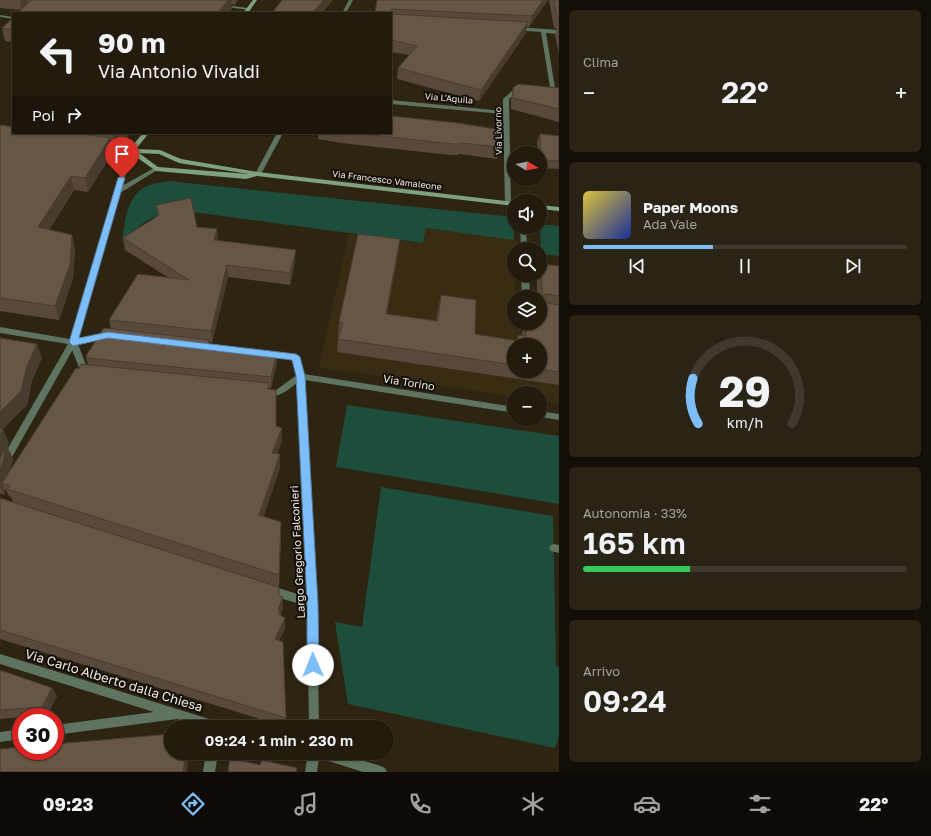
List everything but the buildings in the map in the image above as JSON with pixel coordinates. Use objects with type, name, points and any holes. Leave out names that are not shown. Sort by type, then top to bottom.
[{"type":"main road","points":[[247,11],[255,0]]},
{"type":"main road","points":[[131,151],[145,134]]},
{"type":"main road","points":[[131,151],[156,169],[246,177],[258,174]]},
{"type":"main road","points":[[131,151],[160,152],[179,161],[258,174]]},
{"type":"main road","name":"Via Francesco Vamaleone","points":[[258,174],[507,204]]},
{"type":"main road","points":[[547,208],[559,209]]},
{"type":"street","points":[[345,12],[351,0]]},
{"type":"street","points":[[212,4],[247,11]]},
{"type":"street","points":[[0,16],[12,18]]},
{"type":"street","points":[[513,29],[559,32]]},
{"type":"street","points":[[543,31],[557,93],[547,92]]},
{"type":"street","name":"Via Livorno","points":[[510,194],[506,99],[514,92],[532,91]]},
{"type":"street","name":"Via L'Aquila","points":[[392,102],[506,113]]},
{"type":"street","points":[[258,174],[279,134]]},
{"type":"street","points":[[0,470],[73,342],[117,192],[131,151],[93,145]]},
{"type":"street","points":[[117,192],[156,169]]},
{"type":"street","points":[[0,330],[73,342],[108,335],[116,336]]},
{"type":"street","points":[[73,342],[86,374],[94,375]]},
{"type":"street","name":"Largo Gregorio Falconieri","points":[[257,353],[296,357],[301,376],[312,604],[314,720]]},
{"type":"street","points":[[253,391],[276,394],[301,376]]},
{"type":"street","name":"Via Torino","points":[[301,376],[507,409]]},
{"type":"street","points":[[547,415],[559,417]]},
{"type":"street","points":[[259,586],[312,604]]},
{"type":"street","name":"Via Carlo Alberto dalla Chiesa","points":[[0,660],[195,720]]},
{"type":"street","points":[[64,729],[179,715]]},
{"type":"street","points":[[0,736],[12,735]]},
{"type":"street","points":[[209,772],[211,760]]},
{"type":"street","points":[[311,772],[313,760]]},
{"type":"street","points":[[342,760],[381,772]]},
{"type":"shaded area","points":[[425,228],[517,240],[517,242],[507,242],[507,282],[516,282],[515,290],[507,290],[507,330],[547,330],[547,322],[559,322],[559,404],[547,402],[547,386],[507,386],[507,396],[319,367],[349,234],[423,243]]},
{"type":"green space","points":[[168,181],[507,216],[507,234],[514,234],[514,240],[426,228],[423,243],[178,210],[153,217],[136,229],[122,242],[124,226],[131,202],[141,189],[156,183]]},
{"type":"green space","points":[[547,225],[559,226],[559,256],[547,255],[547,242],[541,242],[540,234],[547,234]]},
{"type":"green space","points":[[347,405],[559,436],[559,504],[336,467]]},
{"type":"green space","points":[[381,487],[553,516],[556,666],[559,667],[559,736],[555,748],[348,704],[335,622],[362,627]]},
{"type":"route","points":[[122,178],[73,342],[108,335],[296,357],[301,376],[312,604],[313,665]]}]
